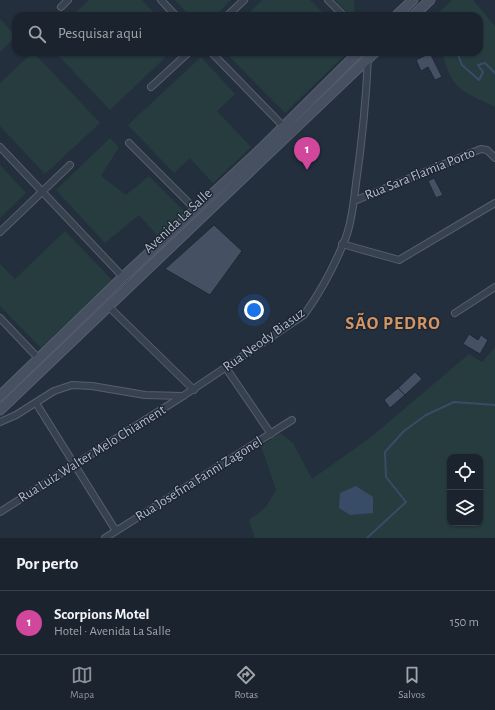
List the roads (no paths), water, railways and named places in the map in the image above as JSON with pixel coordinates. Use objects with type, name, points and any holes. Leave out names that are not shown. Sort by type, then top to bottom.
[{"type":"main road","points":[[400,12],[413,0]]},
{"type":"main road","points":[[417,12],[430,0]]},
{"type":"main road","name":"Avenida La Salle","points":[[0,410],[159,258],[266,150],[284,127],[355,56]]},
{"type":"main road","name":"Avenida La Salle","points":[[0,396],[123,277],[196,210],[266,150],[371,56]]},
{"type":"main road","points":[[152,251],[159,258]]},
{"type":"street","points":[[61,7],[68,0]]},
{"type":"street","points":[[161,0],[172,12]]},
{"type":"street","points":[[231,12],[244,0]]},
{"type":"street","points":[[328,0],[340,12]]},
{"type":"street","points":[[151,87],[185,56]]},
{"type":"street","points":[[215,56],[284,127]]},
{"type":"street","name":"Rua Neody Biasuz","points":[[183,396],[304,315],[318,296],[330,274],[346,236],[354,201],[372,56]]},
{"type":"street","points":[[129,143],[196,210]]},
{"type":"street","points":[[0,147],[123,277]]},
{"type":"street","name":"Rua Sara Flamia Porto","points":[[354,201],[481,149],[487,150],[495,158]]},
{"type":"street","points":[[0,232],[70,165]]},
{"type":"street","points":[[342,244],[399,260],[495,203]]},
{"type":"street","points":[[455,313],[495,287]]},
{"type":"street","points":[[108,306],[194,390]]},
{"type":"street","points":[[0,318],[39,359]]},
{"type":"street","points":[[226,368],[271,434]]},
{"type":"street","points":[[0,422],[16,415],[54,391],[72,385],[92,386],[153,395],[183,396]]},
{"type":"street","name":"Rua Luiz Walter Melo Chiament","points":[[0,512],[183,396]]},
{"type":"street","points":[[36,403],[116,531]]},
{"type":"street","name":"Rua Josefina Fanni Zagonel","points":[[105,538],[292,420]]},
{"type":"water","points":[[356,486],[373,497],[373,513],[350,515],[339,508],[340,493]]},
{"type":"waterway","points":[[459,56],[462,65],[479,80],[483,72],[478,65],[485,63],[495,73]]},
{"type":"waterway","points":[[367,538],[406,502],[386,477],[385,452],[404,431],[426,415],[454,402],[495,405]]},
{"type":"place","name":"Scorpions Motel","points":[[307,170]]},
{"type":"district","name":"SÃO PEDRO","points":[[393,324]]}]
